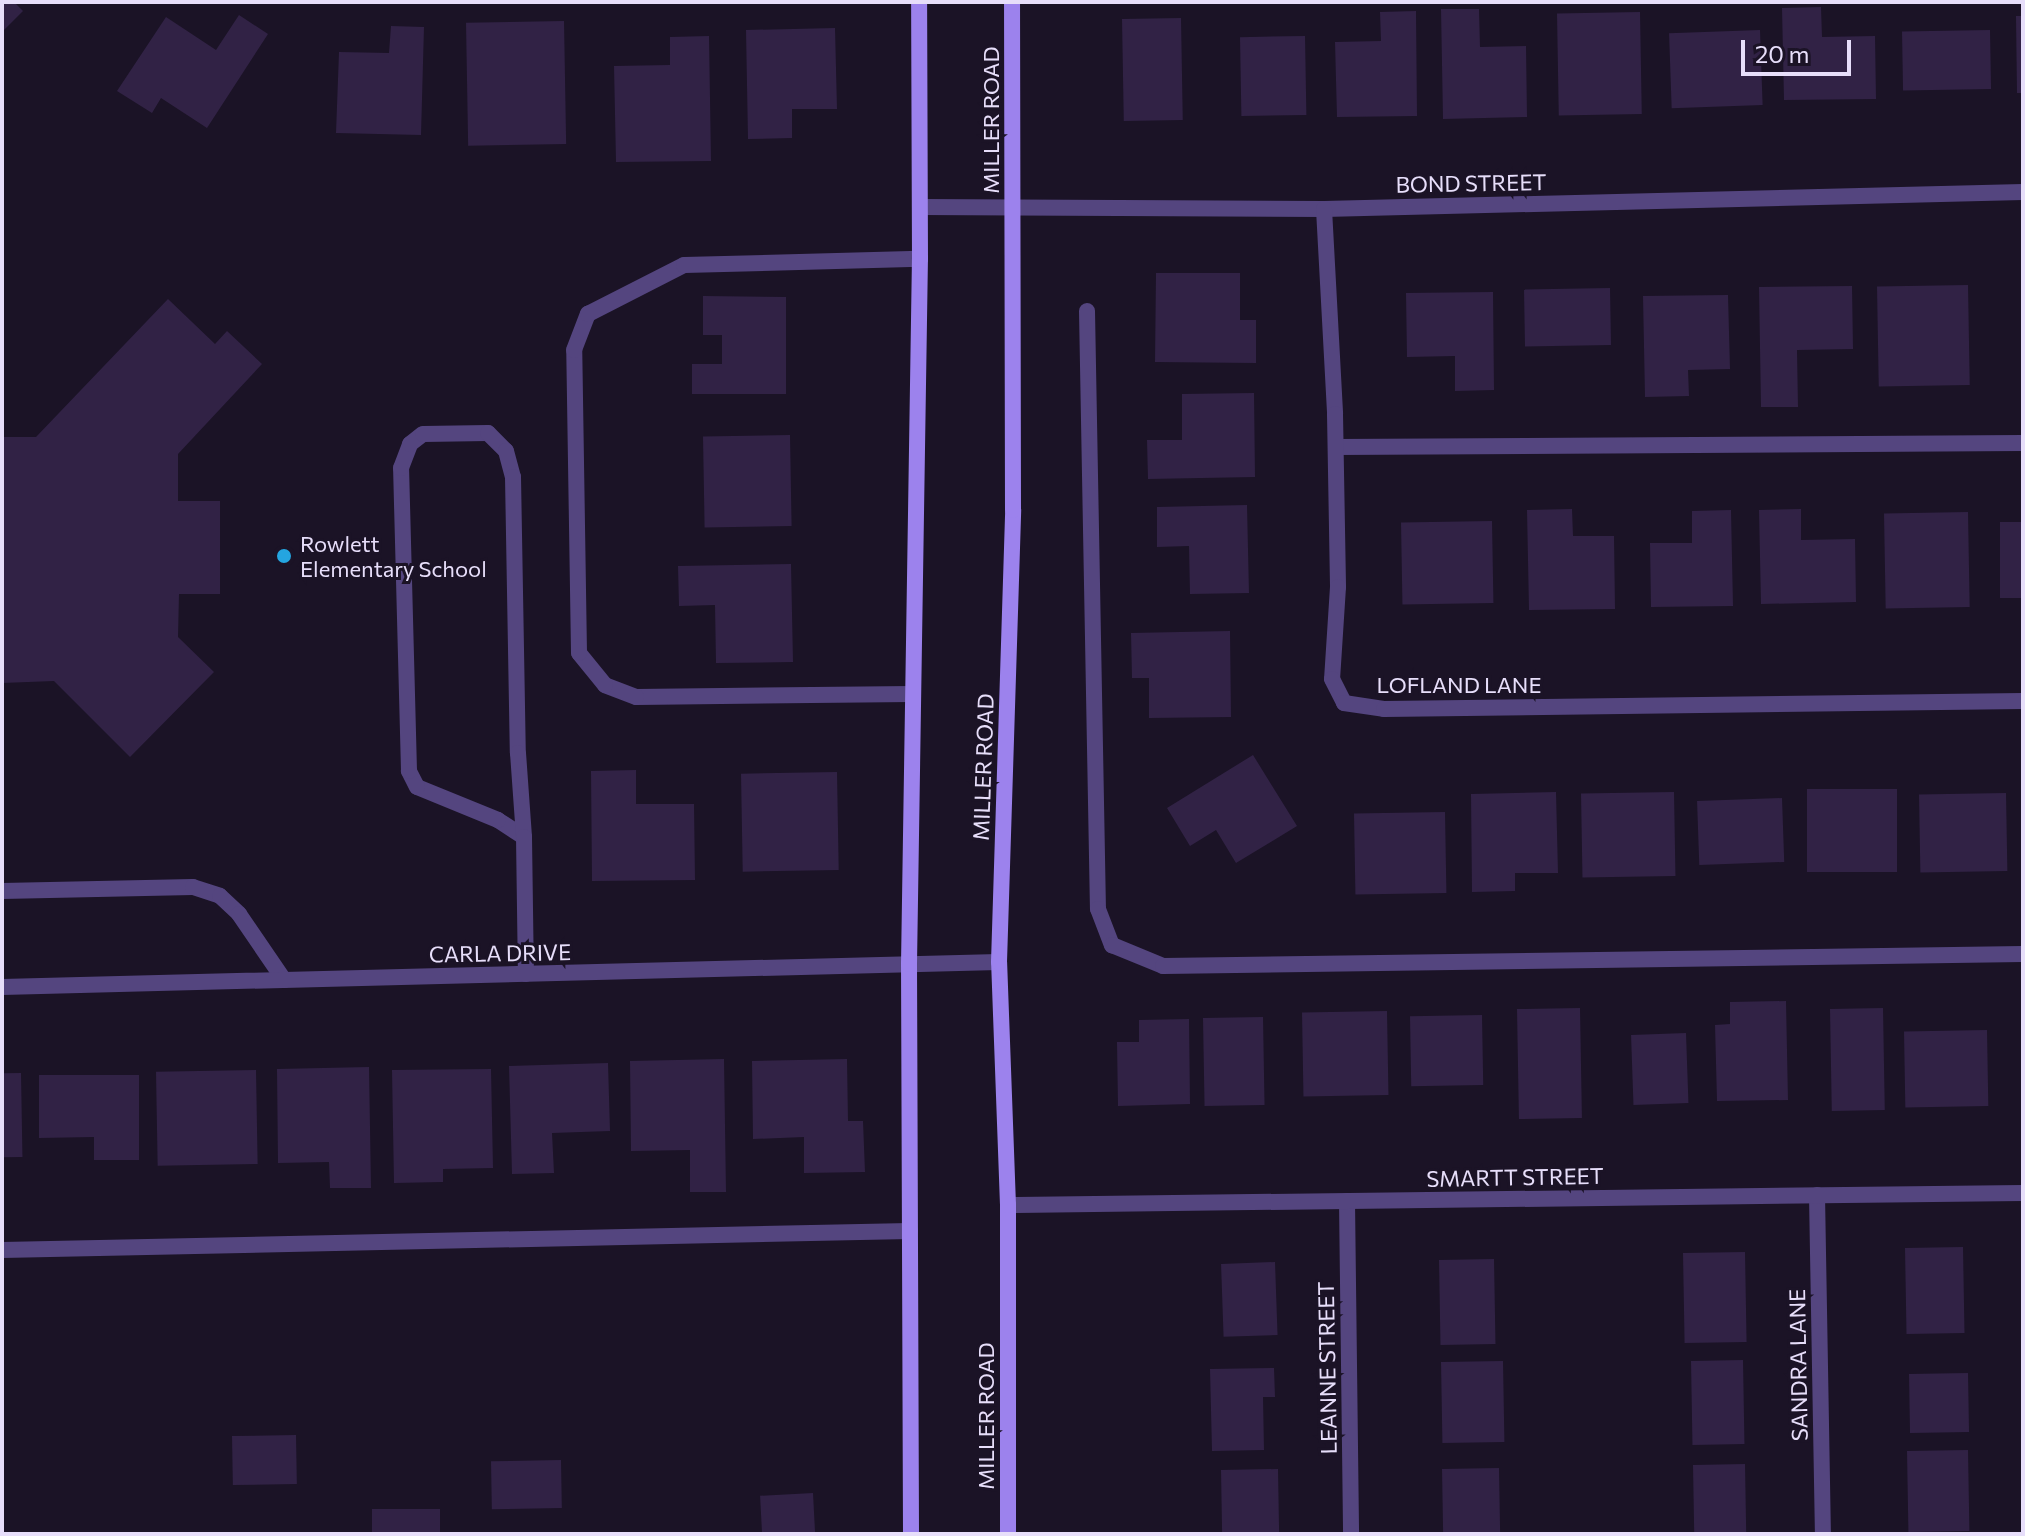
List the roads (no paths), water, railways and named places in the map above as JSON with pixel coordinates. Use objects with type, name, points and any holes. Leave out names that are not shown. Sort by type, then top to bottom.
[{"type":"main road","points":[[911,1534],[909,964],[920,259],[919,2]]},
{"type":"main road","name":"MILLER ROAD","points":[[1008,1534],[1008,1205],[999,962],[1013,510],[1012,2]]},
{"type":"street","name":"BOND STREET","points":[[920,207],[1324,209],[2023,192]]},
{"type":"street","name":"LOFLAND LANE","points":[[1324,209],[1336,447],[1338,587],[1332,679],[1344,703],[1384,709],[2023,701]]},
{"type":"street","points":[[912,694],[636,697],[605,685],[579,653],[574,350],[588,314],[684,265],[920,259]]},
{"type":"street","points":[[1087,311],[1098,909],[1112,945],[1163,966],[2023,954]]},
{"type":"street","points":[[524,837],[498,820],[417,787],[409,771],[401,468],[410,444],[423,434],[488,433],[506,451],[513,477],[518,753],[524,837],[526,974]]},
{"type":"street","points":[[1336,447],[2023,443]]},
{"type":"street","points":[[2,891],[193,887],[220,896],[239,914],[284,980]]},
{"type":"street","name":"CARLA DRIVE","points":[[2,987],[999,962]]},
{"type":"street","name":"SMARTT STREET","points":[[1008,1205],[2023,1193]]},
{"type":"street","name":"SANDRA LANE","points":[[1817,1195],[1823,1534]]},
{"type":"street","name":"LEANNE STREET","points":[[1347,1201],[1351,1534]]},
{"type":"street","points":[[2,1250],[910,1231]]},
{"type":"place","name":"Rowlett Elementary School","points":[[284,556]]}]
